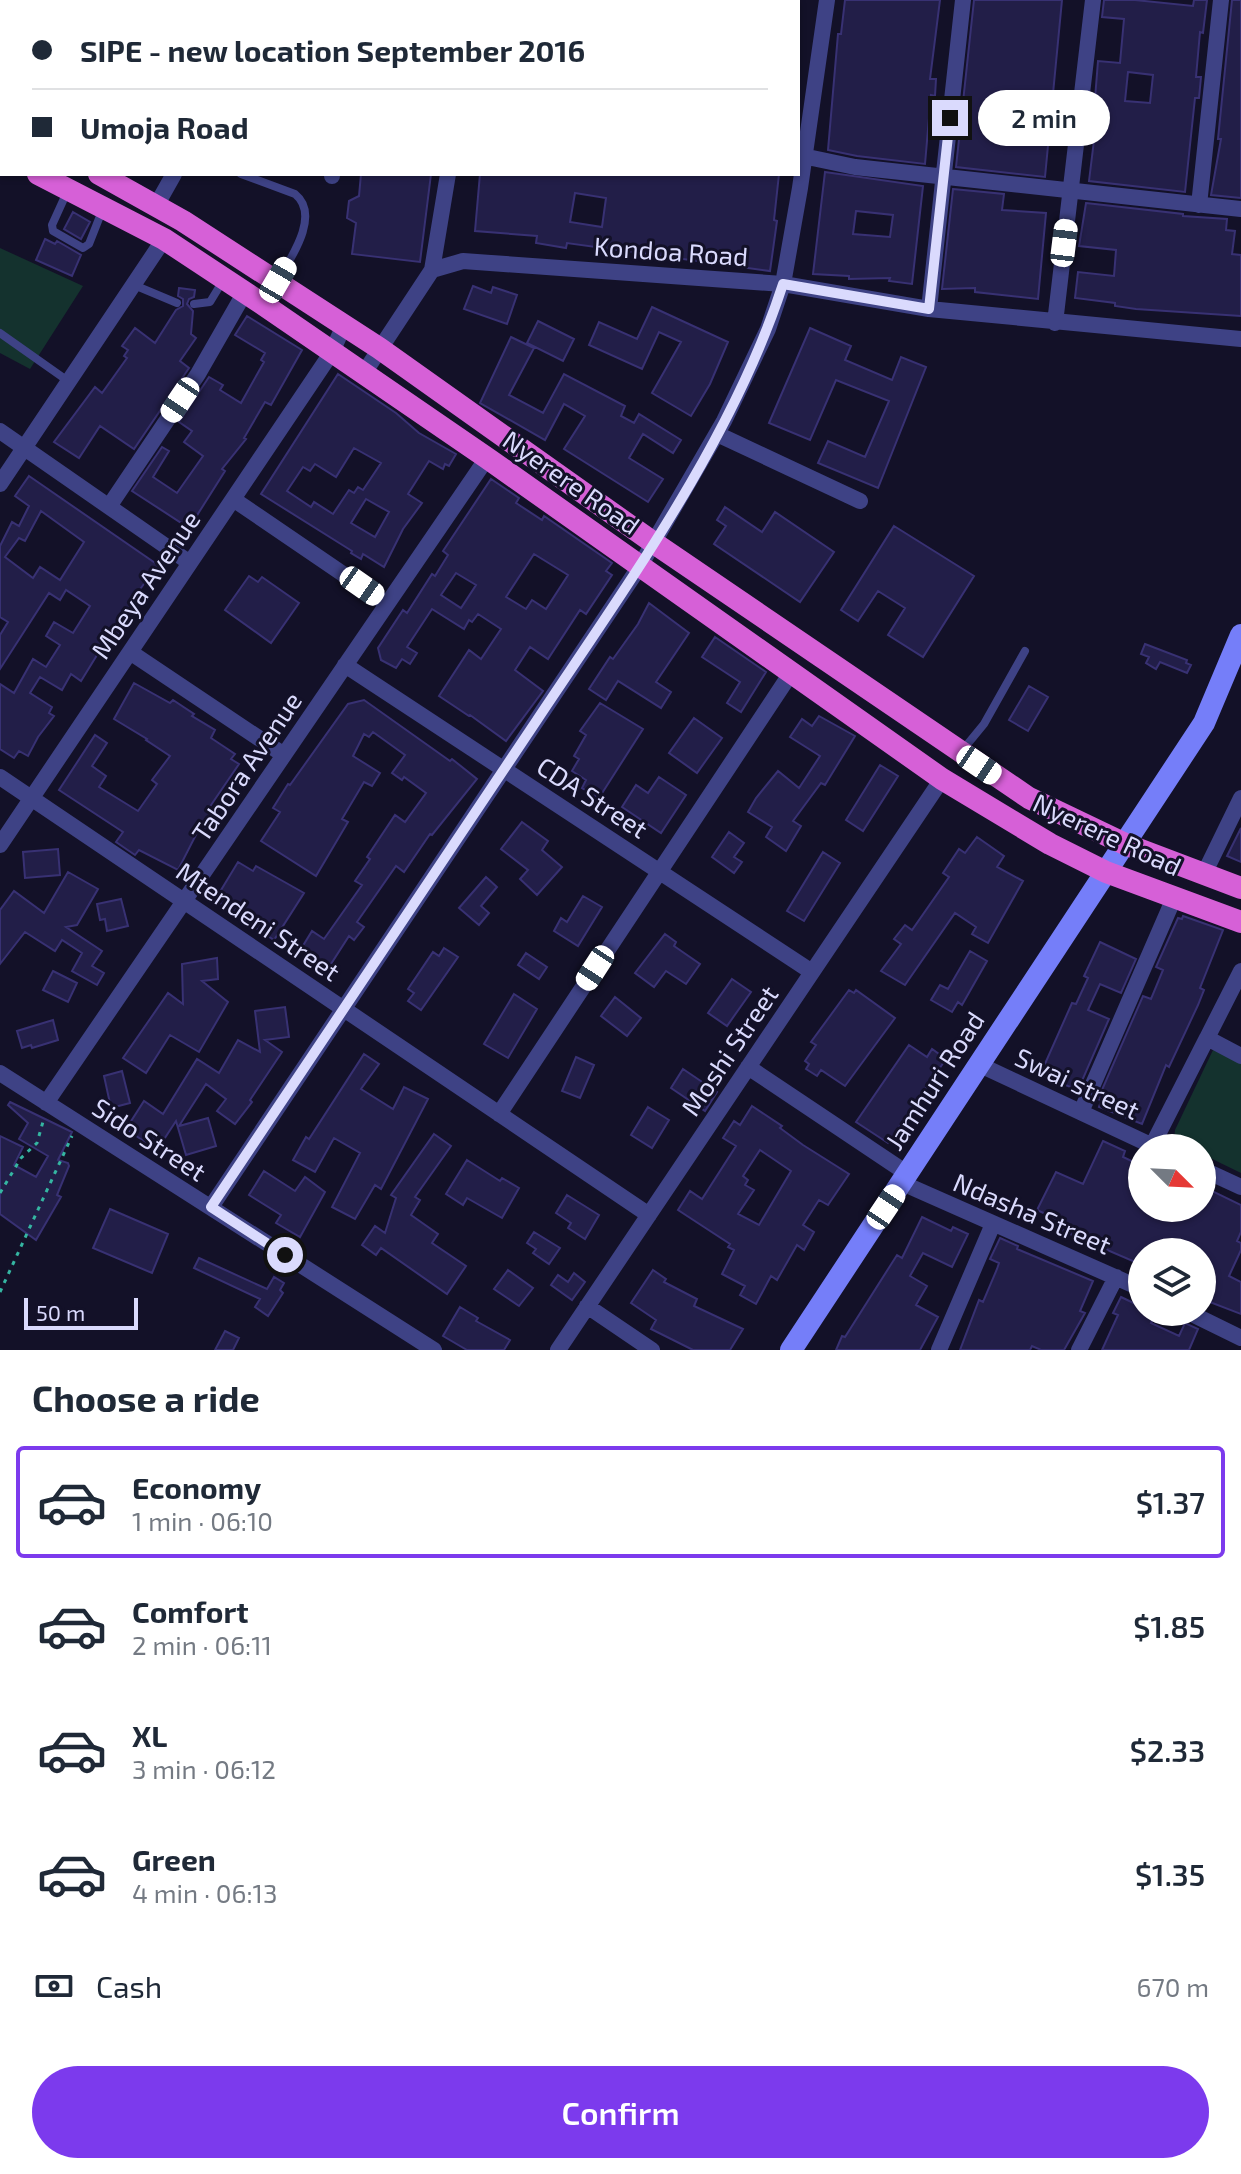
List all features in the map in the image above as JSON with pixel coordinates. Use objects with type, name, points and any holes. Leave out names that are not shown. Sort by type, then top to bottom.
[{"type":"highway","name":"Nyerere Road","points":[[42,176],[164,239],[245,292],[487,458],[942,779],[1050,844],[1106,872],[1241,922]]},
{"type":"highway","name":"Nyerere Road","points":[[103,176],[278,280],[654,543],[1029,798],[1125,844],[1241,888]]},
{"type":"main road","name":"Jamhuri Road","points":[[791,1350],[1204,723],[1241,635]]},
{"type":"street","points":[[827,0],[801,155],[855,167],[1241,209]]},
{"type":"street","points":[[929,309],[963,0]]},
{"type":"street","points":[[1055,323],[1093,0]]},
{"type":"street","points":[[1199,205],[1221,0]]},
{"type":"street","points":[[156,206],[173,176]]},
{"type":"street","points":[[364,373],[432,270],[448,176]]},
{"type":"street","points":[[211,1207],[640,566],[717,434],[768,329],[783,284],[798,176]]},
{"type":"street","points":[[0,484],[164,239]]},
{"type":"street","name":"Kondoa Road","points":[[432,270],[463,261],[783,284],[929,309],[1241,339]]},
{"type":"street","points":[[110,505],[198,374],[245,292]]},
{"type":"street","name":"Mbeya Avenue","points":[[0,845],[332,352],[344,325]]},
{"type":"street","points":[[0,431],[190,563]]},
{"type":"street","points":[[717,434],[860,501]]},
{"type":"street","name":"Tabora Avenue","points":[[46,1103],[487,458]]},
{"type":"street","points":[[233,499],[387,604]]},
{"type":"street","points":[[130,652],[284,755]]},
{"type":"street","name":"CDA Street","points":[[345,665],[812,972]]},
{"type":"street","points":[[499,1114],[791,673]]},
{"type":"street","name":"Mtendeni Street","points":[[0,777],[649,1215]]},
{"type":"street","name":"Moshi Street","points":[[558,1350],[942,779]]},
{"type":"street","points":[[1204,874],[1241,798]]},
{"type":"street","points":[[1081,1112],[1174,898]]},
{"type":"street","points":[[1160,1134],[1241,971]]},
{"type":"street","points":[[1207,1038],[1241,1056]]},
{"type":"street","name":"Swai street","points":[[978,1064],[1128,1135]]},
{"type":"street","name":"Ndasha Street","points":[[748,1067],[905,1179],[993,1224],[1128,1283]]},
{"type":"street","name":"Sido Street","points":[[0,1073],[434,1350]]},
{"type":"street","points":[[1216,1175],[1241,1187]]},
{"type":"street","points":[[939,1350],[993,1224]]},
{"type":"street","points":[[1079,1350],[1116,1277]]},
{"type":"street","points":[[587,1306],[652,1350]]},
{"type":"street","points":[[1216,1326],[1241,1338]]},
{"type":"lane","points":[[246,176],[295,194],[305,208],[304,227],[278,280]]},
{"type":"lane","points":[[69,188],[52,225],[53,231],[83,248],[89,244],[105,206]]},
{"type":"lane","points":[[194,304],[210,302],[224,279]]},
{"type":"lane","points":[[134,285],[177,303]]},
{"type":"lane","points":[[0,333],[69,381]]},
{"type":"lane","points":[[961,752],[984,724],[1025,651]]},
{"type":"path","points":[[0,1193],[21,1158],[37,1143],[46,1103]]},
{"type":"path","points":[[0,1292],[78,1123]]},
{"type":"green space","points":[[0,248],[83,286],[30,369],[0,353]]},
{"type":"green space","points":[[1213,1050],[1241,1063],[1241,1173],[1216,1161],[1216,1134],[1175,1134]]},
{"type":"building","points":[[845,0],[940,0],[930,79],[936,79],[935,96],[931,95],[925,164],[828,150],[838,34],[841,34]]},
{"type":"building","points":[[974,0],[1062,0],[1045,177],[956,167]]},
{"type":"building","points":[[1104,0],[1193,6],[1194,0],[1207,0],[1203,33],[1200,32],[1196,77],[1201,77],[1199,98],[1195,98],[1185,192],[1089,181],[1096,124],[1093,124],[1098,61],[1120,63],[1124,19],[1102,17]],"holes":[[[1128,72],[1153,75],[1150,103],[1125,101]]]},
{"type":"building","points":[[1232,0],[1241,0],[1241,198],[1211,195],[1221,139],[1218,139]]},
{"type":"building","points":[[825,172],[923,186],[912,284],[889,281],[890,278],[849,279],[849,276],[813,274]],"holes":[[[856,211],[893,215],[890,237],[853,234]]]},
{"type":"building","points":[[361,176],[431,176],[420,262],[352,254],[356,223],[347,218],[349,201],[359,196]]},
{"type":"building","points":[[480,176],[779,176],[770,271],[567,243],[566,248],[536,243],[537,236],[475,231]],"holes":[[[575,193],[606,198],[602,227],[570,222]]]},
{"type":"building","points":[[953,189],[1004,194],[1002,210],[1046,213],[1038,299],[975,292],[975,288],[942,289]]},
{"type":"building","points":[[1086,203],[1227,219],[1226,230],[1235,231],[1232,254],[1241,255],[1241,316],[1136,309],[1075,298],[1078,272],[1114,276],[1116,250],[1079,246]]},
{"type":"building","points":[[73,212],[90,222],[81,239],[64,229]]},
{"type":"building","points":[[45,239],[55,244],[57,241],[81,255],[72,276],[36,260]]},
{"type":"building","points":[[473,286],[491,293],[493,287],[517,295],[507,324],[464,309]]},
{"type":"building","points":[[179,288],[195,290],[194,297],[187,304],[193,311],[191,334],[196,338],[180,361],[189,368],[134,449],[100,426],[79,458],[54,442],[95,387],[102,393],[127,358],[124,356],[128,350],[122,346],[135,328],[155,343],[176,310],[183,306],[183,299],[178,296]]},
{"type":"building","points":[[652,307],[728,342],[710,384],[691,416],[652,393],[681,342],[659,332],[642,369],[589,345],[599,322],[637,339]]},
{"type":"building","points":[[247,316],[302,350],[271,405],[265,402],[246,439],[222,469],[225,471],[189,528],[132,491],[162,447],[169,451],[153,477],[177,493],[203,456],[184,442],[192,431],[179,422],[209,377],[223,385],[220,390],[241,403],[264,362],[261,360],[265,353],[235,335]]},
{"type":"building","points":[[538,321],[574,339],[563,361],[527,343]]},
{"type":"building","points":[[810,328],[851,346],[845,360],[892,380],[901,357],[926,367],[878,488],[818,463],[828,441],[865,457],[889,401],[836,380],[810,440],[769,423]]},
{"type":"building","points":[[511,337],[534,348],[509,395],[543,413],[564,374],[625,406],[621,416],[634,423],[639,414],[681,440],[673,453],[643,434],[629,458],[663,479],[648,502],[564,449],[585,416],[564,404],[545,440],[480,403]]},
{"type":"building","points":[[338,374],[396,413],[419,433],[456,454],[449,466],[445,464],[443,469],[429,461],[408,494],[422,503],[403,529],[384,567],[363,554],[361,559],[261,494]],"holes":[[[354,448],[381,463],[363,490],[358,487],[354,493],[349,490],[333,514],[314,502],[311,507],[287,491],[303,467],[310,471],[315,464],[336,477]],[[366,499],[389,512],[375,537],[351,523]]]},
{"type":"building","points":[[29,476],[158,565],[138,592],[121,630],[107,651],[102,647],[81,681],[71,674],[62,690],[40,677],[30,693],[52,707],[49,713],[54,716],[28,756],[19,751],[14,758],[0,749],[0,684],[14,693],[33,659],[46,667],[60,645],[46,636],[54,622],[73,633],[90,606],[66,590],[60,600],[49,593],[0,669],[0,635],[8,622],[0,617],[0,546],[12,522],[19,526],[29,506],[15,496]],"holes":[[[41,511],[84,542],[60,580],[40,567],[33,578],[5,557],[19,538],[25,541]]]},
{"type":"building","points":[[491,479],[519,498],[516,503],[542,520],[544,516],[612,563],[606,571],[612,575],[586,614],[580,610],[548,659],[530,647],[515,670],[543,691],[506,741],[439,696],[469,650],[481,659],[501,629],[478,614],[472,622],[469,620],[464,629],[432,609],[407,647],[417,653],[410,664],[402,659],[396,668],[381,660],[378,648],[403,610],[407,613],[432,574],[435,576],[448,555],[443,551]],"holes":[[[534,554],[568,575],[546,609],[532,600],[526,609],[506,597]],[[456,573],[476,585],[461,608],[441,595]]]},
{"type":"building","points":[[725,507],[762,532],[775,512],[834,552],[800,602],[714,544],[726,526],[717,520]]},
{"type":"building","points":[[894,526],[974,576],[923,657],[888,635],[905,608],[878,591],[858,621],[841,610]]},
{"type":"building","points":[[249,576],[258,582],[262,577],[299,603],[271,643],[225,610]]},
{"type":"building","points":[[649,603],[689,633],[656,682],[671,692],[661,708],[618,681],[606,700],[589,689],[610,657],[613,659],[638,624]]},
{"type":"building","points":[[715,637],[766,672],[741,712],[727,703],[740,682],[702,657]]},
{"type":"building","points":[[1145,644],[1187,660],[1186,663],[1191,665],[1187,673],[1160,662],[1156,669],[1146,663],[1149,657],[1141,654]]},
{"type":"building","points":[[134,683],[170,703],[173,700],[215,730],[211,738],[235,754],[231,759],[239,764],[209,808],[214,812],[205,828],[201,825],[178,870],[139,850],[135,855],[116,842],[123,832],[59,790],[95,735],[107,743],[92,766],[106,776],[99,787],[138,811],[157,784],[152,780],[170,756],[114,719]]},
{"type":"building","points":[[1029,686],[1048,697],[1028,731],[1009,720]]},
{"type":"building","points":[[364,700],[477,779],[430,834],[404,872],[396,866],[357,922],[364,927],[354,940],[349,936],[329,967],[301,949],[312,931],[324,939],[362,885],[355,881],[395,815],[405,822],[426,793],[404,777],[402,780],[392,773],[405,755],[373,732],[369,737],[364,734],[353,756],[380,773],[372,786],[364,782],[342,819],[348,822],[316,876],[261,841],[280,812],[273,808],[288,784],[348,704]]},
{"type":"building","points":[[600,703],[643,729],[599,798],[582,788],[586,780],[572,771],[579,759],[574,756],[586,735],[580,731]]},
{"type":"building","points":[[819,716],[855,736],[825,785],[821,783],[793,821],[801,826],[786,851],[766,837],[772,827],[748,812],[778,771],[799,788],[820,756],[790,737],[802,719],[812,726]]},
{"type":"building","points":[[694,718],[722,738],[697,773],[669,753]]},
{"type":"building","points":[[880,765],[898,776],[863,831],[846,820]]},
{"type":"building","points":[[659,777],[686,795],[661,833],[622,807],[636,785],[648,793]]},
{"type":"building","points":[[522,822],[548,841],[542,850],[562,867],[537,895],[520,879],[528,870],[501,849]]},
{"type":"building","points":[[1241,828],[1241,862],[1227,856]]},
{"type":"building","points":[[729,832],[744,843],[734,857],[742,862],[734,873],[712,857]]},
{"type":"building","points":[[977,837],[1004,856],[997,867],[1023,881],[988,943],[972,934],[976,927],[955,913],[905,985],[881,971],[901,944],[894,939],[905,925],[912,930],[949,877],[943,873],[959,849],[965,853]]},
{"type":"building","points":[[58,849],[60,875],[25,878],[23,852]]},
{"type":"building","points":[[823,852],[840,863],[804,921],[787,911]]},
{"type":"building","points":[[238,862],[253,871],[256,866],[304,893],[274,940],[215,900]]},
{"type":"building","points":[[68,872],[98,889],[77,925],[66,927],[102,951],[92,966],[104,973],[97,985],[72,971],[82,953],[62,940],[55,951],[25,932],[0,964],[0,910],[14,891],[44,913]]},
{"type":"building","points":[[486,877],[497,887],[481,906],[489,913],[479,925],[459,908]]},
{"type":"building","points":[[583,896],[602,907],[578,946],[554,931],[561,918],[567,922]]},
{"type":"building","points":[[121,899],[128,926],[107,931],[105,919],[100,920],[97,904]]},
{"type":"building","points":[[1183,916],[1223,930],[1200,988],[1204,990],[1198,1005],[1169,1067],[1166,1065],[1142,1124],[1099,1107],[1101,1101],[1098,1099],[1143,996],[1151,999],[1163,970],[1156,967],[1178,918],[1182,919]]},
{"type":"building","points":[[665,934],[676,942],[674,946],[700,964],[686,984],[666,971],[654,987],[635,973]]},
{"type":"building","points":[[1100,942],[1136,959],[1121,993],[1100,984],[1088,1010],[1109,1019],[1078,1090],[1040,1075],[1072,1003],[1076,1004],[1088,978],[1084,976]]},
{"type":"building","points":[[444,948],[458,957],[421,1010],[408,1001],[414,993],[408,989],[433,952],[439,956]]},
{"type":"building","points":[[970,951],[987,961],[962,1005],[958,1002],[952,1012],[931,1000],[940,985],[948,989]]},
{"type":"building","points":[[526,953],[547,967],[539,979],[518,965]]},
{"type":"building","points":[[217,958],[218,979],[202,981],[228,1002],[199,1052],[170,1035],[146,1073],[123,1058],[168,993],[183,1004],[182,964]]},
{"type":"building","points":[[53,971],[77,983],[68,1002],[43,990]]},
{"type":"building","points":[[732,979],[751,992],[727,1026],[708,1013]]},
{"type":"building","points":[[849,990],[854,993],[856,990],[895,1018],[845,1086],[821,1070],[817,1076],[806,1069],[809,1064],[805,1061],[816,1045],[811,1042]]},
{"type":"building","points":[[514,994],[537,1009],[508,1058],[484,1044]]},
{"type":"building","points":[[615,997],[641,1018],[627,1036],[601,1016]]},
{"type":"building","points":[[285,1007],[289,1037],[265,1040],[282,1052],[235,1124],[217,1111],[226,1099],[206,1084],[179,1126],[208,1118],[216,1146],[186,1155],[176,1121],[157,1150],[126,1129],[144,1101],[163,1114],[197,1059],[219,1073],[238,1040],[260,1052],[255,1011]]},
{"type":"building","points":[[53,1020],[58,1040],[22,1048],[17,1031]]},
{"type":"building","points":[[909,1045],[927,1057],[932,1049],[946,1059],[888,1143],[856,1122]]},
{"type":"building","points":[[364,1054],[379,1064],[361,1089],[393,1109],[404,1087],[428,1099],[381,1189],[375,1185],[355,1219],[332,1207],[360,1153],[334,1138],[315,1172],[293,1160]]},
{"type":"building","points":[[576,1057],[594,1065],[580,1098],[562,1091]]},
{"type":"building","points":[[683,1069],[717,1092],[705,1111],[671,1088]]},
{"type":"building","points":[[122,1071],[130,1103],[111,1108],[104,1076]]},
{"type":"building","points":[[10,1102],[72,1132],[58,1160],[69,1166],[57,1195],[61,1197],[36,1240],[0,1214],[0,1136],[23,1147],[14,1165],[36,1177],[48,1156],[19,1139],[28,1123],[8,1105]]},
{"type":"building","points":[[752,1106],[803,1145],[849,1174],[828,1205],[819,1200],[803,1225],[814,1232],[804,1250],[797,1245],[777,1280],[771,1276],[756,1304],[740,1295],[745,1286],[722,1274],[734,1250],[728,1247],[730,1244],[678,1210],[690,1191],[702,1199],[736,1146],[723,1138],[734,1121],[740,1125]],"holes":[[[760,1150],[791,1171],[759,1225],[738,1214],[754,1190],[745,1185],[748,1180],[743,1176]]]},
{"type":"building","points":[[648,1107],[669,1120],[652,1148],[631,1135]]},
{"type":"building","points":[[434,1134],[451,1146],[415,1197],[420,1200],[411,1215],[438,1234],[432,1243],[466,1266],[447,1294],[381,1248],[376,1255],[362,1245],[375,1226],[385,1233],[396,1198],[391,1195]]},
{"type":"building","points":[[1103,1141],[1125,1151],[1123,1157],[1128,1159],[1128,1222],[1216,1222],[1216,1193],[1241,1205],[1241,1232],[1237,1241],[1241,1243],[1241,1250],[1229,1276],[1241,1282],[1241,1314],[1216,1304],[1216,1238],[1128,1238],[1128,1259],[1063,1231],[1067,1224],[1037,1210],[1056,1172],[1083,1184]]},
{"type":"building","points":[[467,1160],[500,1181],[502,1178],[519,1188],[502,1218],[467,1198],[463,1205],[446,1194]]},
{"type":"building","points":[[264,1171],[295,1191],[305,1177],[325,1192],[300,1237],[276,1223],[281,1215],[249,1195]]},
{"type":"building","points":[[567,1195],[599,1215],[585,1239],[568,1228],[571,1223],[556,1213]]},
{"type":"building","points":[[110,1209],[168,1234],[152,1273],[93,1248]]},
{"type":"building","points":[[922,1217],[951,1231],[953,1227],[968,1234],[952,1267],[923,1253],[910,1276],[927,1286],[916,1305],[938,1317],[920,1350],[836,1350],[842,1336],[845,1337],[897,1255],[902,1258]]},
{"type":"building","points":[[534,1232],[560,1248],[549,1264],[533,1253],[536,1249],[527,1243]]},
{"type":"building","points":[[1000,1238],[1018,1246],[1017,1249],[1093,1281],[1080,1311],[1085,1313],[1064,1350],[1041,1350],[1032,1346],[1030,1350],[960,1350],[979,1300],[983,1302],[997,1269],[999,1263],[990,1259]]},
{"type":"building","points":[[199,1258],[267,1289],[274,1277],[284,1283],[280,1290],[283,1293],[268,1316],[255,1307],[260,1299],[194,1268]]},
{"type":"building","points":[[508,1270],[533,1288],[519,1306],[494,1289]]},
{"type":"building","points":[[653,1270],[666,1279],[664,1282],[697,1299],[694,1306],[743,1329],[730,1350],[693,1350],[651,1329],[656,1320],[631,1303]]},
{"type":"building","points":[[574,1273],[585,1282],[572,1300],[551,1285],[558,1275],[568,1282]]},
{"type":"building","points":[[1121,1297],[1128,1300],[1128,1326],[1157,1326],[1179,1336],[1184,1326],[1198,1329],[1189,1350],[1102,1350],[1118,1315],[1113,1313]]},
{"type":"building","points":[[460,1307],[478,1318],[476,1321],[510,1340],[504,1350],[467,1350],[443,1336]]},
{"type":"building","points":[[225,1331],[239,1338],[233,1350],[215,1350]]},
{"type":"route","points":[[285,1255],[211,1207],[640,566],[724,421],[768,329],[783,284],[929,309],[950,118]]}]
